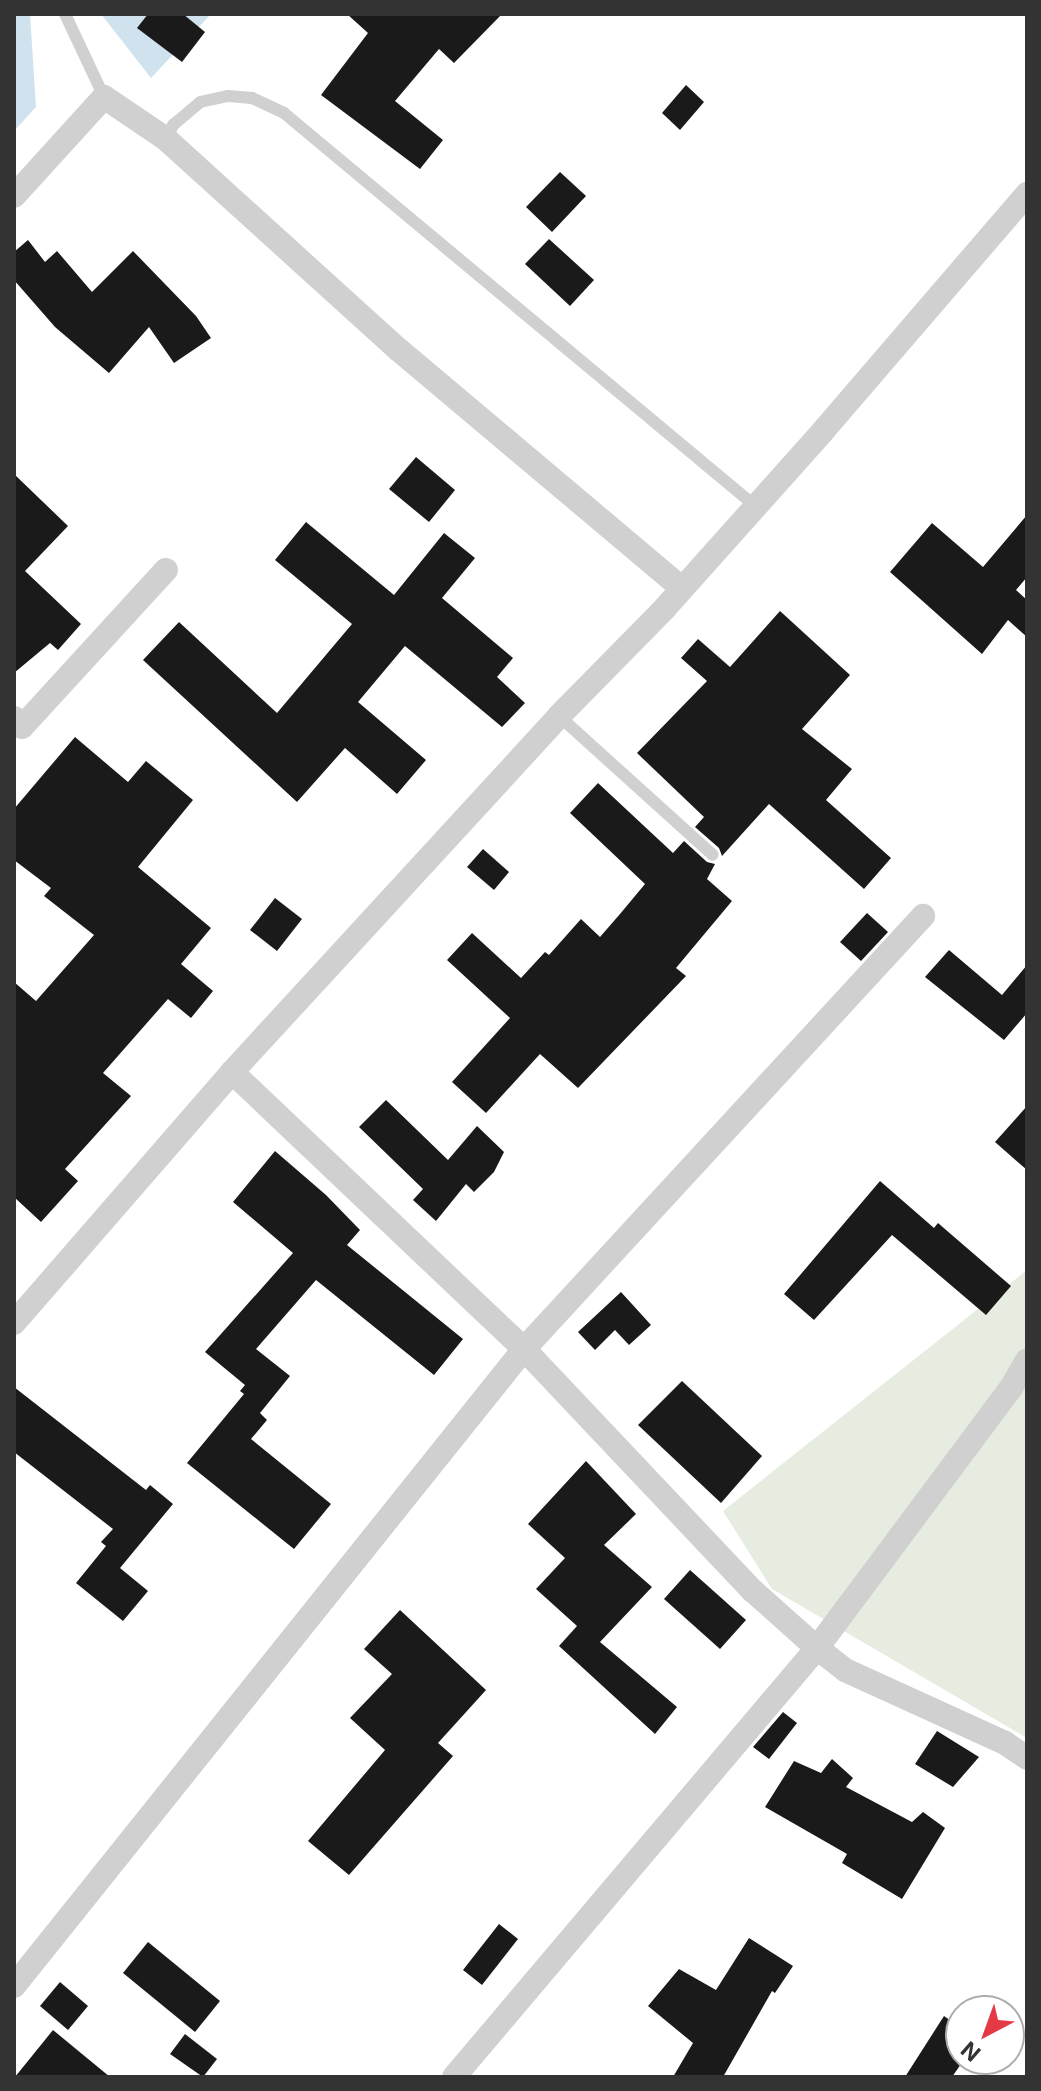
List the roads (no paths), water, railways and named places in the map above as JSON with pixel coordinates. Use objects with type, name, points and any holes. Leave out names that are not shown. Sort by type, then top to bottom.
[{"type":"street","points":[[14,196],[104,97],[166,139],[399,350],[682,588]]},
{"type":"street","points":[[14,1323],[232,1072],[559,716],[682,588],[823,431],[1027,194]]},
{"type":"street","points":[[17,727],[166,570]]},
{"type":"street","points":[[14,1986],[524,1349],[923,916]]},
{"type":"street","points":[[232,1072],[524,1349],[753,1591],[817,1648],[845,1670],[1005,1743],[1027,1758]]},
{"type":"street","points":[[454,2077],[817,1648],[1011,1388],[1027,1360]]},
{"type":"lane","points":[[65,14],[104,97]]},
{"type":"lane","points":[[166,139],[173,125],[200,102],[228,96],[263,102],[284,113],[754,505]]},
{"type":"lane","points":[[559,716],[713,855]]},
{"type":"water","points":[[14,14],[30,14],[36,107],[14,131]]},
{"type":"water","points":[[101,14],[211,14],[151,78]]}]
